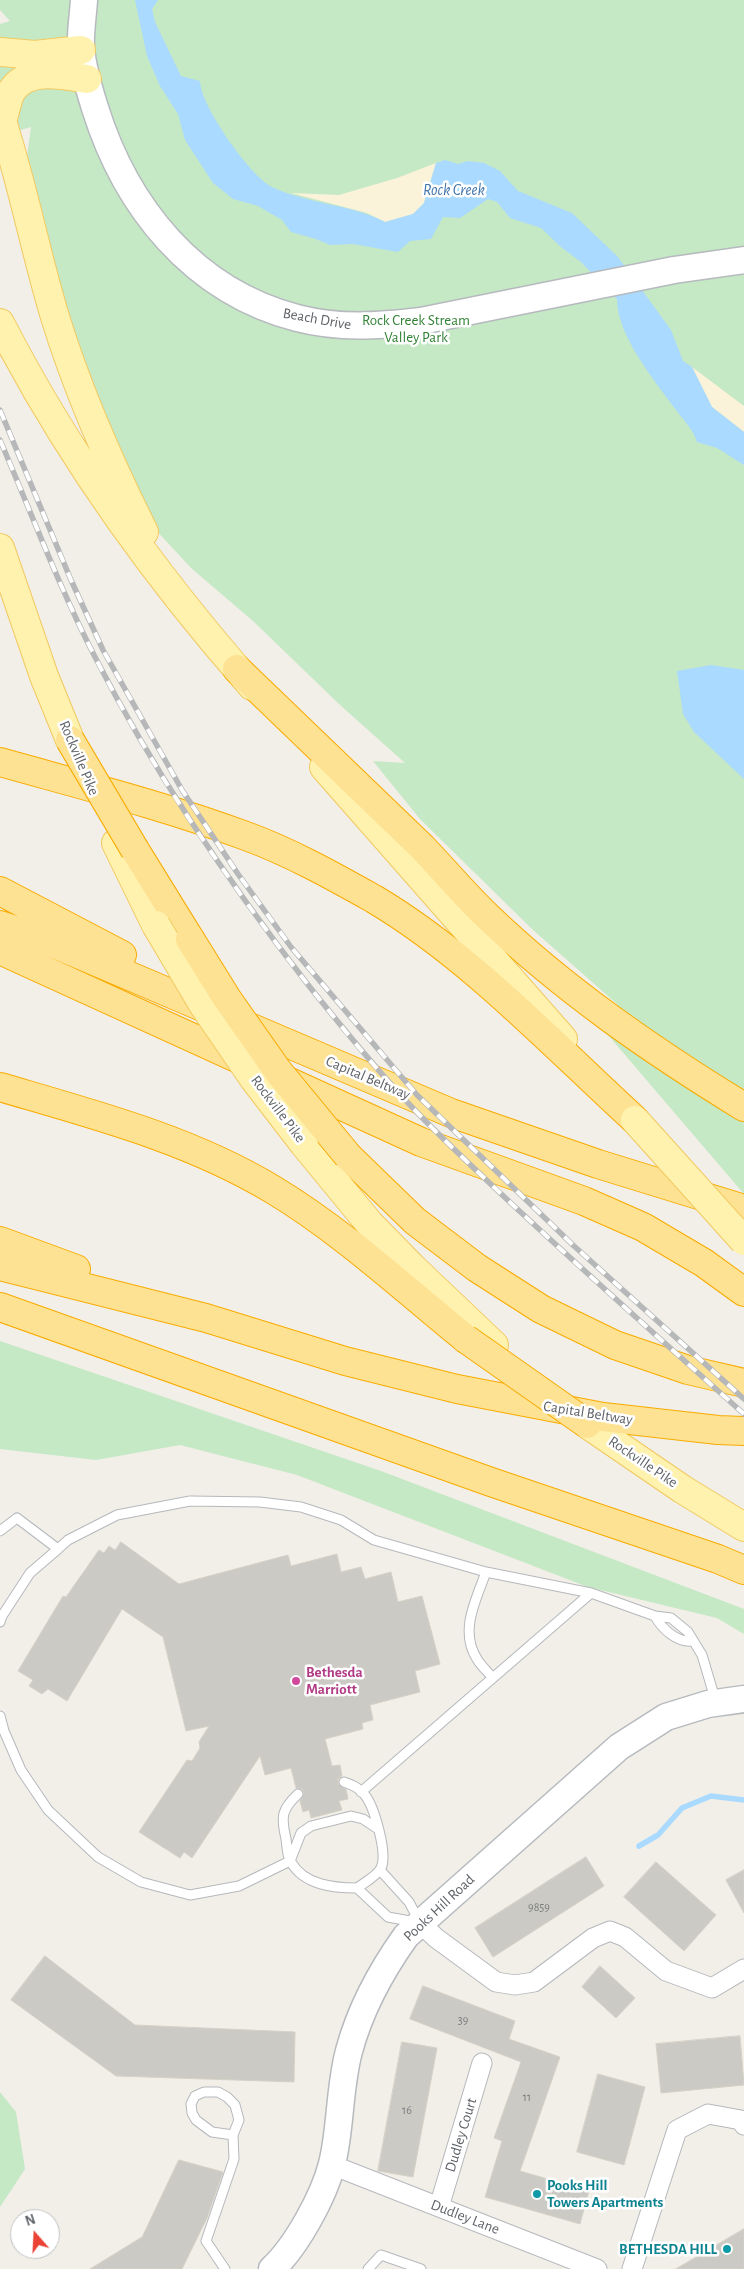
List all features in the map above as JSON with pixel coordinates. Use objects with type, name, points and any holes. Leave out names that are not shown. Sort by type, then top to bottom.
[{"type":"highway","points":[[237,669],[423,849],[487,916],[624,1028],[692,1075],[744,1106]]},
{"type":"highway","points":[[70,740],[125,847],[278,1071],[348,1156],[415,1220],[477,1268],[541,1309],[615,1345],[688,1370],[744,1383]]},
{"type":"highway","points":[[0,762],[164,808],[247,836],[307,863],[374,900],[421,931],[475,973],[635,1120]]},
{"type":"highway","points":[[0,891],[311,1054]]},
{"type":"highway","name":"Capital Beltway","points":[[0,924],[43,939],[451,1113],[598,1164],[744,1209]]},
{"type":"highway","points":[[0,950],[421,1142],[584,1201],[643,1227],[704,1263],[744,1292]]},
{"type":"highway","points":[[0,1087],[160,1138],[223,1162],[272,1189],[322,1222],[466,1340],[587,1424]]},
{"type":"highway","points":[[0,1241],[206,1318]]},
{"type":"highway","name":"Capital Beltway","points":[[0,1266],[206,1318],[345,1361],[457,1389],[603,1417],[744,1431]]},
{"type":"highway","points":[[0,1307],[491,1482],[718,1559],[744,1570]]},
{"type":"main road","points":[[0,52],[35,55],[82,50]]},
{"type":"main road","points":[[87,79],[52,74],[35,75],[22,80],[11,92],[1,118],[55,317],[84,405],[116,475],[180,602]]},
{"type":"main road","points":[[0,323],[47,410],[99,493],[180,602],[635,1120],[744,1241]]},
{"type":"main road","name":"Rockville Pike","points":[[0,548],[44,676],[70,740]]},
{"type":"main road","points":[[0,573],[17,596]]},
{"type":"main road","name":"Rockville Pike","points":[[125,847],[156,925],[207,1010],[254,1078],[304,1144],[369,1223],[494,1345],[587,1424],[682,1489],[744,1527]]},
{"type":"street","name":"Beach Drive","points":[[84,0],[82,50],[87,79],[109,150],[127,186],[151,221],[197,267],[234,293],[256,304],[299,319],[348,326],[372,327],[421,321],[674,270],[744,260]]},
{"type":"street","name":"Pooks Hill Road","points":[[272,2269],[283,2259],[310,2218],[332,2165],[348,2054],[360,2016],[394,1953],[420,1923],[619,1747],[666,1717],[717,1703],[744,1699]]},
{"type":"street","points":[[420,1923],[436,1938],[496,1982],[515,1985],[534,1982],[593,1938],[610,1931],[625,1937],[666,1971],[712,1988],[744,1969]]},
{"type":"street","name":"Dudley Court","points":[[439,2207],[482,2064]]},
{"type":"street","points":[[632,2269],[676,2130],[708,2114],[741,2120],[744,2125]]},
{"type":"street","name":"Dudley Lane","points":[[332,2165],[597,2269]]},
{"type":"lane","points":[[0,1622],[30,1573],[68,1540],[117,1514],[190,1500],[260,1502],[300,1508],[333,1517],[374,1540],[486,1572],[591,1593],[654,1616],[660,1625],[670,1633],[685,1642],[693,1641],[702,1656],[717,1703]]},
{"type":"lane","points":[[0,1530],[17,1518],[58,1548]]},
{"type":"lane","points":[[486,1572],[469,1618],[469,1635],[476,1659],[492,1677]]},
{"type":"lane","points":[[362,1792],[492,1677],[591,1593]]},
{"type":"lane","points":[[0,1716],[20,1770],[48,1810],[98,1857],[141,1882],[190,1895],[239,1886],[290,1861],[301,1833],[311,1826],[351,1816],[364,1819],[378,1830]]},
{"type":"lane","points":[[344,1782],[354,1785],[366,1795],[378,1830],[384,1856],[380,1870],[357,1888]]},
{"type":"lane","points":[[298,1794],[287,1804],[282,1820],[290,1861],[300,1874],[315,1883],[357,1888],[388,1917],[420,1923]]},
{"type":"lane","points":[[380,1870],[409,1902],[420,1923]]},
{"type":"lane","points":[[225,2269],[206,2241],[234,2159],[234,2135],[239,2120],[235,2104],[218,2092],[204,2092],[195,2096],[191,2104],[192,2113],[196,2120],[212,2132],[234,2135]]},
{"type":"lane","points":[[368,2269],[381,2255],[420,2269]]},
{"type":"green space","name":"Rock Creek Stream Valley Park","points":[[0,0],[744,0],[744,1194],[602,1028],[618,1005],[532,929],[420,819],[373,761],[405,763],[339,704],[253,621],[191,568],[154,528],[121,484],[21,200],[31,127],[0,136],[0,24],[10,21],[0,10]]},
{"type":"green space","points":[[0,1341],[381,1471],[744,1609],[744,1634],[717,1618],[588,1587],[297,1475],[180,1445],[96,1460],[0,1449]]},
{"type":"green space","points":[[0,2092],[16,2112],[25,2169],[0,2207]]},
{"type":"sand","points":[[436,163],[424,203],[413,214],[385,222],[367,213],[291,193],[339,195],[397,178]]},
{"type":"sand","points":[[692,367],[744,406],[744,432],[712,407]]},
{"type":"water","name":"Rock Creek","points":[[135,0],[158,0],[152,9],[155,22],[181,76],[200,81],[208,106],[228,139],[251,169],[272,187],[300,197],[358,211],[385,222],[413,214],[424,203],[436,163],[445,160],[458,164],[468,161],[484,163],[500,171],[518,191],[572,213],[618,257],[671,330],[683,361],[692,367],[712,407],[744,432],[744,465],[717,448],[697,442],[691,429],[648,372],[630,343],[623,328],[617,299],[581,262],[561,247],[541,228],[510,218],[497,202],[488,199],[460,218],[443,217],[431,239],[410,241],[398,252],[353,244],[330,245],[291,232],[282,220],[258,206],[233,199],[213,183],[185,140],[178,114],[160,86],[147,56]]},
{"type":"water","points":[[711,665],[744,670],[744,779],[694,732],[683,714],[677,671]]},
{"type":"building","name":"Bethesda Marriott","points":[[121,1542],[179,1584],[288,1555],[291,1566],[337,1554],[341,1572],[361,1567],[365,1579],[391,1572],[398,1602],[422,1596],[440,1664],[415,1671],[420,1692],[370,1705],[373,1720],[362,1723],[363,1729],[325,1739],[332,1766],[340,1765],[342,1776],[338,1779],[338,1784],[346,1789],[348,1799],[339,1801],[342,1810],[311,1818],[309,1810],[303,1812],[300,1801],[304,1793],[302,1789],[296,1788],[291,1768],[265,1775],[260,1756],[192,1858],[184,1852],[180,1858],[139,1832],[187,1760],[192,1761],[200,1748],[199,1742],[209,1726],[186,1731],[163,1637],[122,1609],[67,1701],[48,1689],[42,1694],[29,1686],[33,1680],[18,1671],[63,1596],[66,1597],[99,1550],[104,1553],[109,1546],[115,1550]]},
{"type":"building","points":[[586,1857],[604,1886],[493,1957],[475,1928]]},
{"type":"building","points":[[656,1862],[716,1915],[684,1951],[624,1897]]},
{"type":"building","points":[[744,1870],[744,1913],[726,1880]]},
{"type":"building","points":[[45,1956],[135,2025],[295,2032],[294,2082],[116,2076],[11,2000]]},
{"type":"building","points":[[600,1966],[635,1998],[616,2018],[582,1987]]},
{"type":"building","points":[[423,1986],[515,2021],[509,2039],[560,2057],[520,2171],[589,2191],[580,2224],[485,2197],[502,2141],[494,2138],[521,2062],[410,2019]]},
{"type":"building","points":[[740,2036],[744,2085],[661,2093],[656,2044]]},
{"type":"building","points":[[402,2042],[437,2048],[413,2177],[378,2171]]},
{"type":"building","points":[[598,2074],[645,2087],[624,2165],[577,2152]]},
{"type":"building","points":[[179,2160],[223,2172],[207,2218],[182,2269],[90,2269],[142,2237]]},
{"type":"building","name":"BETHESDA HILL","points":[[744,2229],[744,2269],[676,2269]]},
{"type":"waterway","points":[[639,1846],[658,1835],[682,1808],[711,1796],[744,1800]]},
{"type":"railway","points":[[0,410],[71,580],[103,650],[182,790],[238,874],[291,947],[417,1095],[574,1246],[744,1399]]},
{"type":"railway","points":[[0,440],[69,604],[118,700],[142,743],[194,826],[279,947],[371,1061],[435,1130],[570,1258],[744,1414]]},
{"type":"place","name":"Bethesda Marriott","points":[[296,1681]]},
{"type":"place","name":"Pooks Hill Towers Apartments","points":[[537,2194]]},
{"type":"place","name":"BETHESDA HILL","points":[[727,2249]]}]
